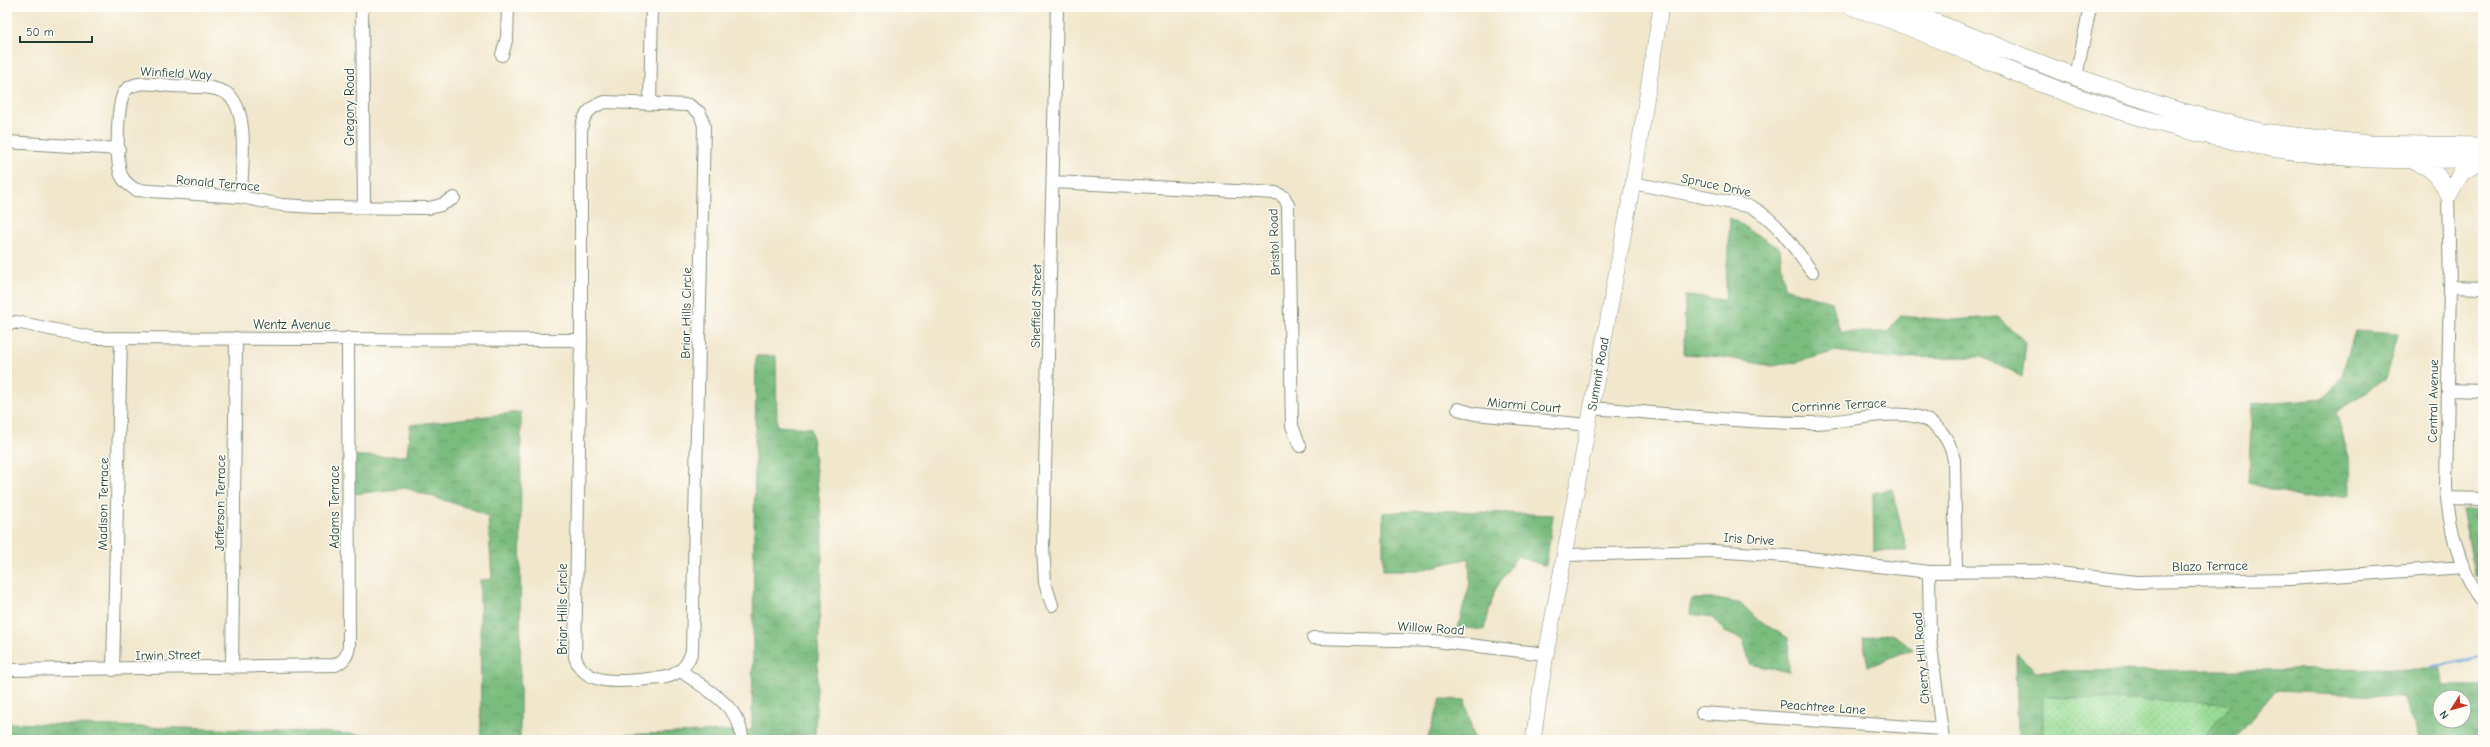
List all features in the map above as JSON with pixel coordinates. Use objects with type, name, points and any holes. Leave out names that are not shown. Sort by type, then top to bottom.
[{"type":"highway","points":[[1853,7],[1897,20],[2069,94],[2173,128],[2242,143],[2354,158],[2483,160]]},
{"type":"highway","points":[[1895,7],[2076,78],[2172,109],[2261,132],[2368,144],[2483,146]]},
{"type":"highway","points":[[2408,158],[2433,169],[2441,178],[2448,194]]},
{"type":"highway","points":[[2448,194],[2462,172],[2483,160]]},
{"type":"main road","name":"Summit Road","points":[[1533,740],[1546,654],[1566,555],[1591,408],[1633,183],[1661,7]]},
{"type":"street","name":"Gregory Road","points":[[362,7],[364,208]]},
{"type":"street","points":[[502,55],[507,37],[508,7]]},
{"type":"street","points":[[650,104],[652,7]]},
{"type":"street","name":"Sheffield Street","points":[[1052,605],[1045,583],[1044,546],[1057,7]]},
{"type":"street","points":[[2076,78],[2090,7]]},
{"type":"street","name":"Winfield Way","points":[[119,149],[119,101],[126,89],[132,85],[139,84],[217,90],[234,100],[241,115],[240,197]]},
{"type":"street","name":"Briar Hills Circle","points":[[605,102],[650,104],[690,105],[700,113],[704,126],[692,651],[690,660],[681,671],[662,678],[597,680],[584,673],[575,657],[581,340],[581,124],[590,109],[605,102]]},
{"type":"street","points":[[7,142],[119,149]]},
{"type":"street","name":"Ronald Terrace","points":[[119,149],[121,175],[125,182],[136,190],[240,197],[289,205],[364,208],[429,208],[454,198]]},
{"type":"street","name":"Bristol Road","points":[[1053,182],[1276,193],[1284,196],[1288,205],[1292,426],[1300,446]]},
{"type":"street","name":"Spruce Drive","points":[[1633,183],[1752,207],[1767,215],[1778,226],[1812,272]]},
{"type":"street","name":"Central Avenue","points":[[2448,194],[2450,287],[2447,498],[2454,537],[2464,567],[2475,591],[2483,602]]},
{"type":"street","points":[[2450,287],[2483,288]]},
{"type":"street","name":"Wentz Avenue","points":[[7,325],[16,322],[94,338],[581,340]]},
{"type":"street","name":"Madison Terrace","points":[[113,670],[121,338]]},
{"type":"street","name":"Jefferson Terrace","points":[[232,668],[236,338]]},
{"type":"street","name":"Adams Terrace","points":[[329,665],[342,662],[348,651],[348,338]]},
{"type":"street","points":[[2448,390],[2483,391]]},
{"type":"street","name":"Corrinne Terrace","points":[[1591,408],[1813,423],[1902,415],[1925,419],[1942,432],[1952,450],[1956,571]]},
{"type":"street","name":"Miarmi Court","points":[[1458,409],[1475,414],[1588,425]]},
{"type":"street","points":[[2447,498],[2483,499]]},
{"type":"street","name":"Iris Drive","points":[[1566,555],[1713,551],[1800,557],[1929,572],[1956,571]]},
{"type":"street","name":"Blazo Terrace","points":[[1956,571],[2041,571],[2136,582],[2290,579],[2464,567]]},
{"type":"street","name":"Cherry Hill Road","points":[[1929,572],[1930,639],[1942,735]]},
{"type":"street","name":"Willow Road","points":[[1313,638],[1435,641],[1546,654]]},
{"type":"street","name":"Irwin Street","points":[[7,670],[113,670],[329,665]]},
{"type":"street","points":[[681,671],[729,707],[738,718],[742,740]]},
{"type":"street","name":"Peachtree Lane","points":[[1702,713],[1942,735]]},
{"type":"green space","points":[[1730,218],[1780,249],[1784,288],[1832,302],[1840,332],[1889,332],[1899,316],[1952,320],[1998,317],[2026,342],[2022,377],[1982,357],[1883,358],[1836,351],[1798,362],[1772,366],[1722,357],[1684,354],[1685,296],[1725,300]]},
{"type":"green space","points":[[2355,331],[2398,334],[2385,379],[2336,412],[2349,457],[2350,495],[2302,498],[2248,483],[2252,404],[2325,398],[2342,376]]},
{"type":"green space","points":[[756,356],[776,356],[777,426],[811,428],[823,532],[815,734],[752,740],[481,740],[480,580],[492,579],[488,517],[475,510],[405,488],[345,495],[345,456],[407,456],[410,425],[521,412],[520,739],[752,730]]},
{"type":"green space","points":[[1892,489],[1907,551],[1874,551],[1873,493]]},
{"type":"green space","points":[[2483,509],[2483,575],[2476,576],[2462,510]]},
{"type":"green space","points":[[1429,510],[1553,515],[1546,566],[1517,556],[1495,590],[1484,630],[1458,627],[1470,583],[1469,558],[1420,570],[1383,570],[1383,513]]},
{"type":"green space","points":[[1692,599],[1717,599],[1742,604],[1759,621],[1788,638],[1789,672],[1750,664],[1743,640],[1725,632],[1713,617],[1690,614]]},
{"type":"green space","points":[[1892,633],[1912,649],[1868,667],[1863,638]]},
{"type":"green space","points":[[2016,653],[2036,671],[2441,669],[2443,686],[2483,686],[2483,740],[2420,740],[2404,697],[2275,691],[2233,740],[2200,740],[2232,704],[2043,697],[2043,740],[2018,740]]},
{"type":"green space","points":[[2043,697],[2232,704],[2200,740],[2043,740]]},
{"type":"green space","points":[[1441,699],[1465,700],[1474,740],[1427,740]]},
{"type":"green space","points":[[7,723],[314,732],[459,740],[7,740]]},
{"type":"waterway","points":[[2433,667],[2483,656]]}]
